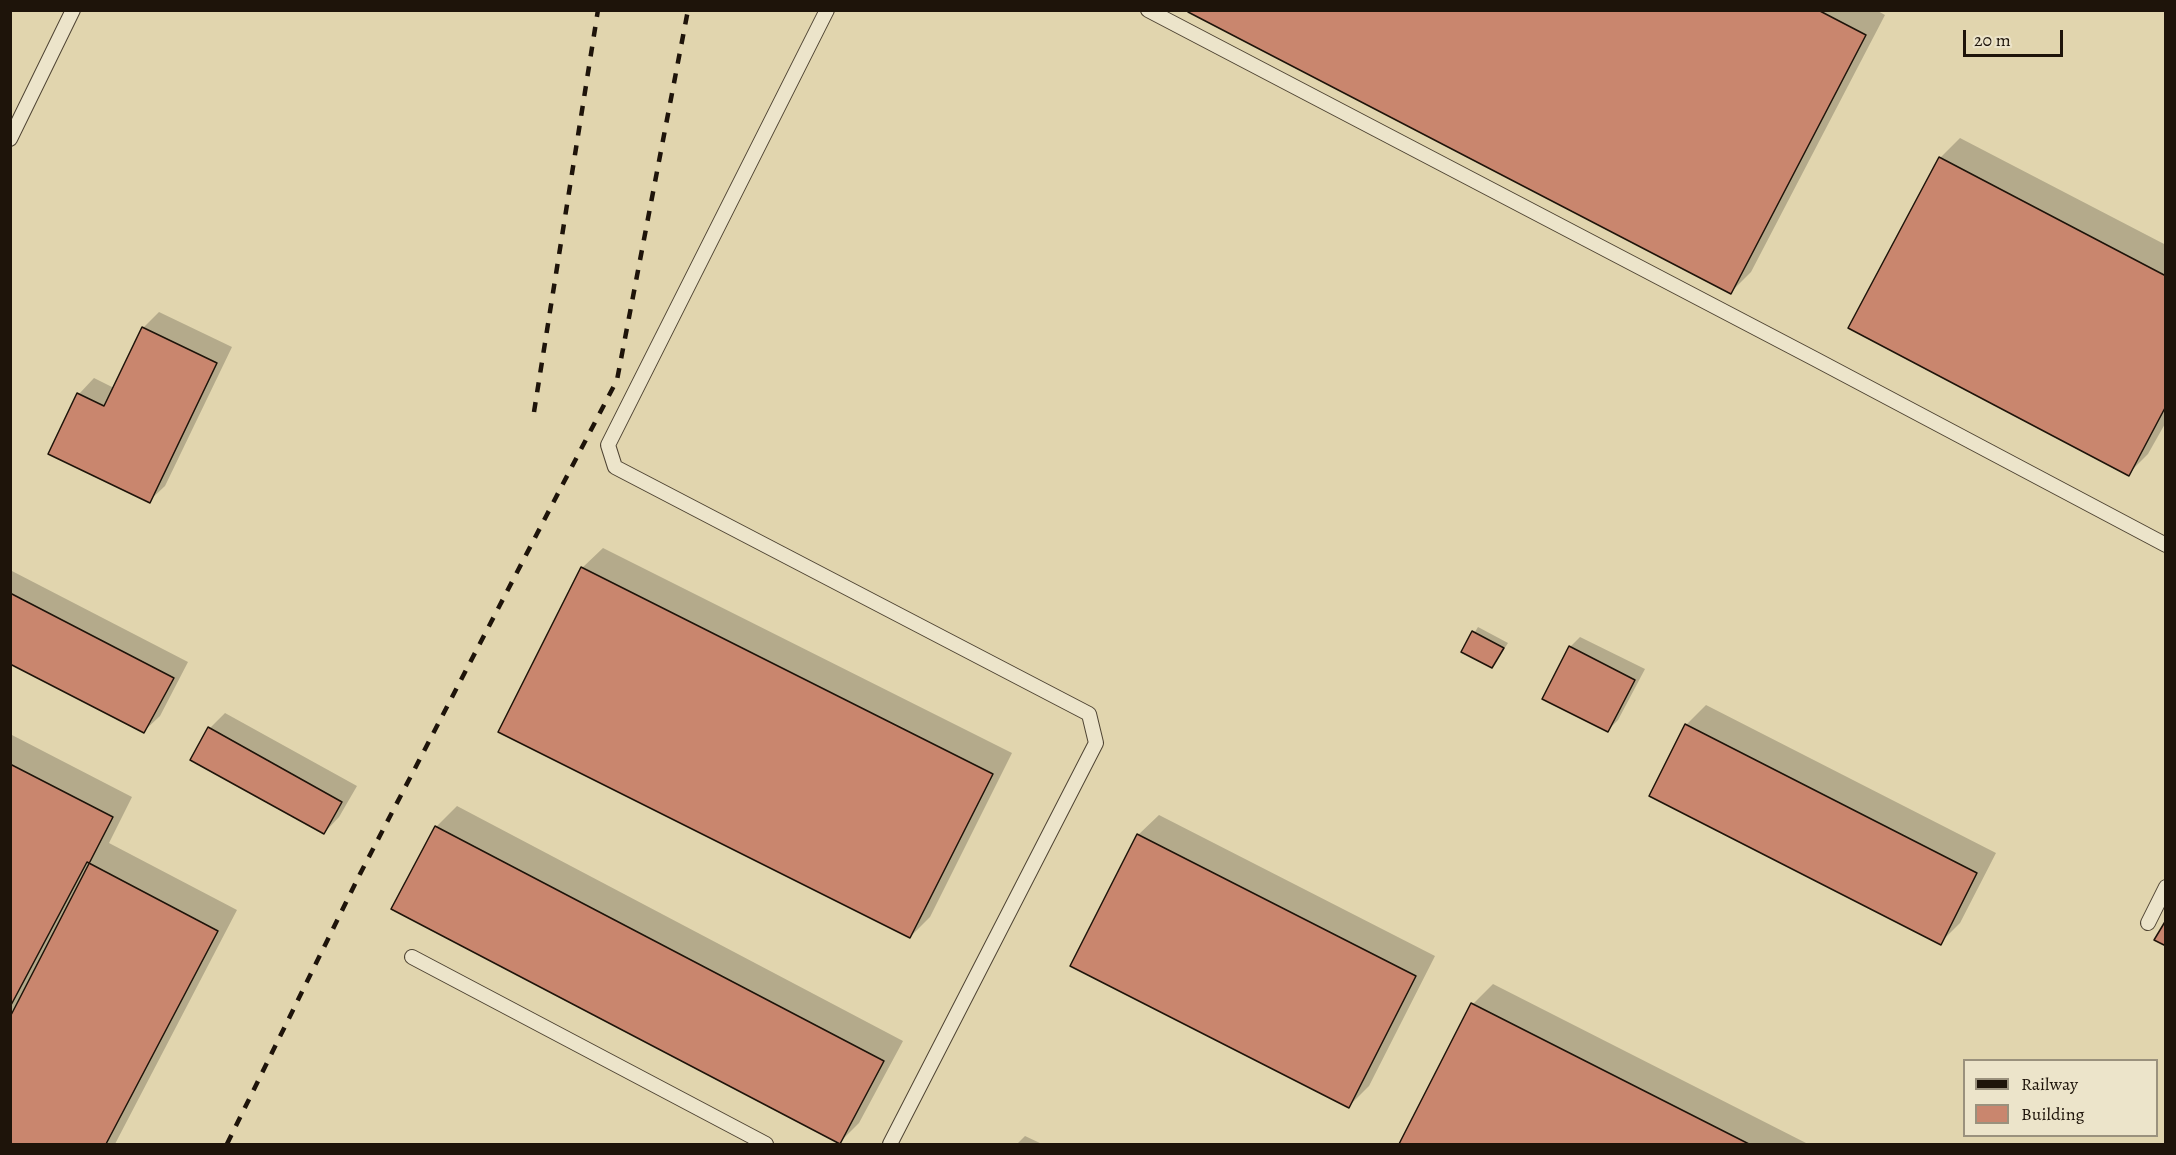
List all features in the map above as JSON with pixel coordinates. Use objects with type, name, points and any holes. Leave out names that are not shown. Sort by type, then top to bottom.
[{"type":"lane","points":[[10,139],[73,10]]},
{"type":"lane","points":[[827,10],[608,445],[615,467],[1089,714],[1096,743],[890,1144]]},
{"type":"lane","points":[[1148,10],[2166,545]]},
{"type":"lane","points":[[2148,923],[2166,887]]},
{"type":"lane","points":[[412,957],[766,1144]]},
{"type":"building","points":[[1189,10],[1818,10],[1866,35],[1731,294],[1188,12]]},
{"type":"building","points":[[1939,157],[2166,276],[2166,406],[2129,476],[1848,328]]},
{"type":"building","points":[[142,327],[217,363],[150,503],[48,454],[77,393],[104,406]]},
{"type":"building","points":[[581,567],[993,774],[910,938],[498,732]]},
{"type":"building","points":[[10,593],[174,678],[144,733],[10,664]]},
{"type":"building","points":[[1472,631],[1504,648],[1492,668],[1461,652]]},
{"type":"building","points":[[1569,646],[1635,680],[1608,732],[1542,699]]},
{"type":"building","points":[[1685,724],[1977,873],[1941,945],[1649,796]]},
{"type":"building","points":[[208,727],[342,802],[324,834],[190,760]]},
{"type":"building","points":[[10,764],[113,817],[10,1017]]},
{"type":"building","points":[[435,826],[884,1061],[840,1144],[391,909]]},
{"type":"building","points":[[1137,834],[1416,976],[1349,1108],[1070,966]]},
{"type":"building","points":[[87,862],[218,931],[106,1144],[10,1144],[10,1007]]},
{"type":"building","points":[[2166,920],[2166,946],[2154,940]]},
{"type":"building","points":[[1471,1003],[1749,1144],[1399,1144]]},
{"type":"railway","points":[[534,412],[598,10]]},
{"type":"railway","points":[[227,1144],[360,874],[617,380],[688,10]]}]
